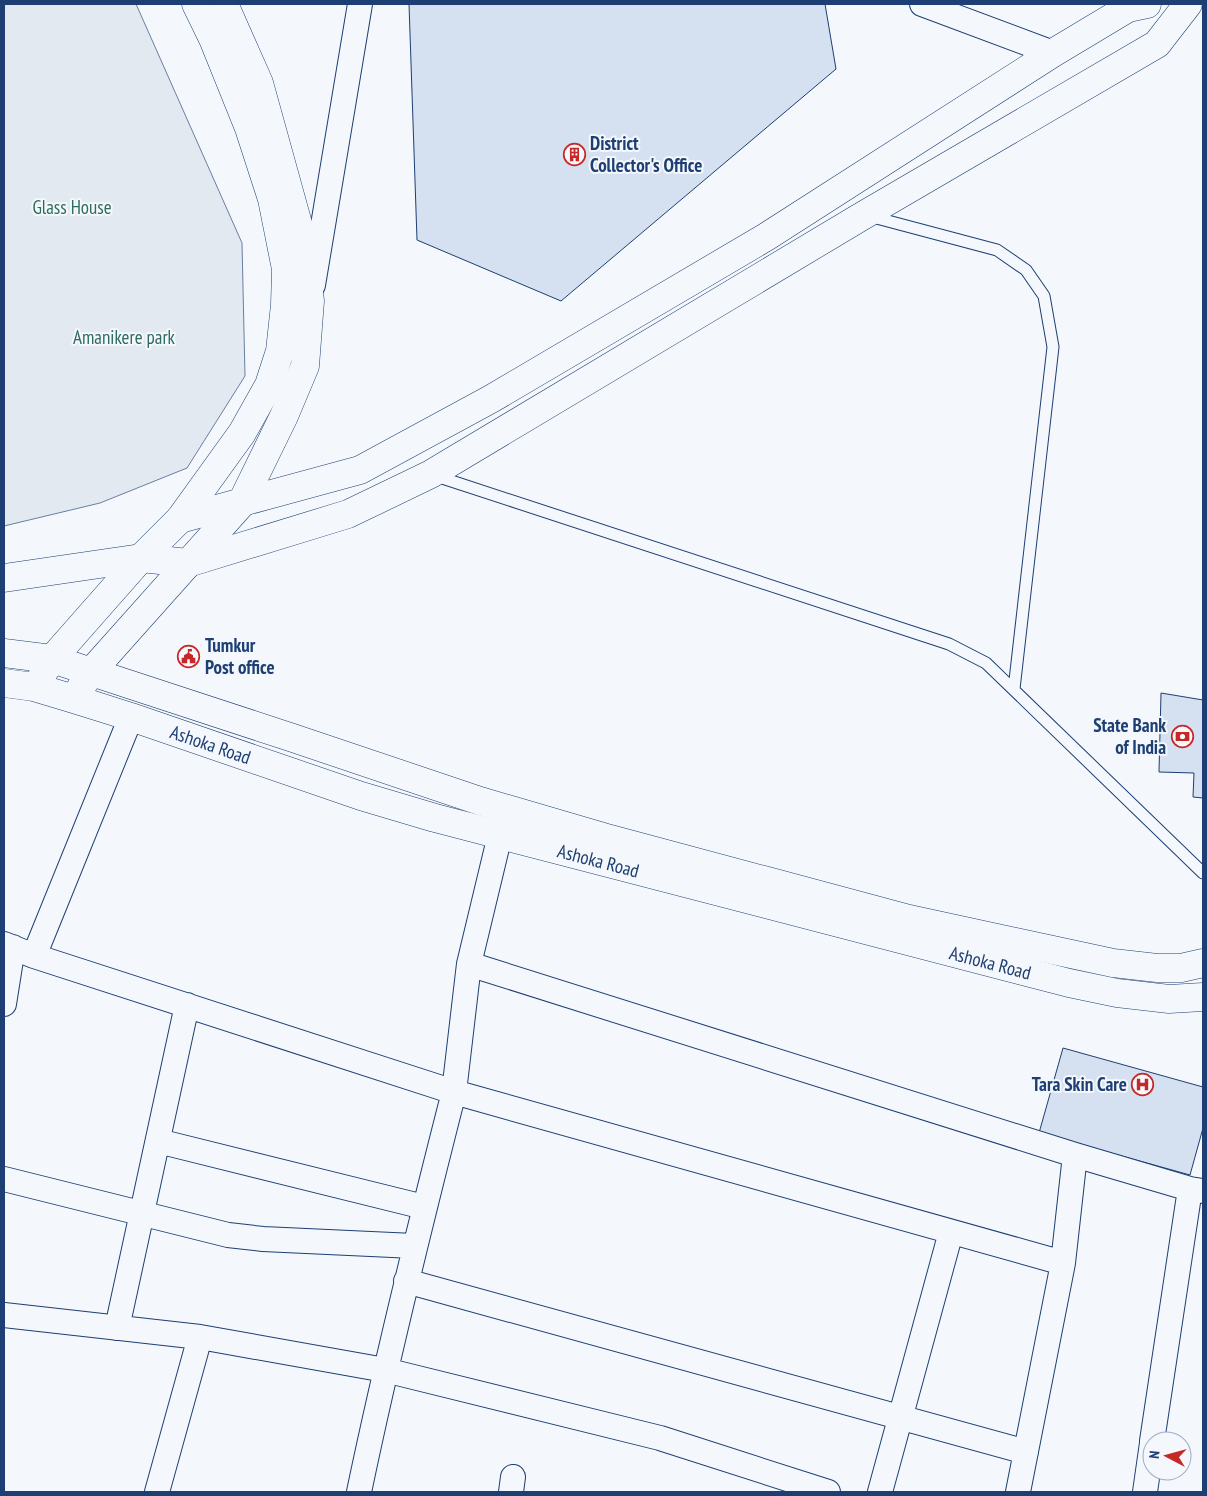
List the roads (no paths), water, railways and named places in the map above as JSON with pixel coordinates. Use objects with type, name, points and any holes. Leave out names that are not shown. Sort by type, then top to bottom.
[{"type":"main road","points":[[34,687],[52,659],[141,558],[180,519],[242,433],[269,385],[298,303],[286,268],[272,199],[249,128],[214,41],[196,4]]},
{"type":"main road","points":[[74,699],[91,672],[241,504],[284,416],[305,366],[298,303],[303,242],[259,83],[224,4]]},
{"type":"main road","points":[[180,519],[241,504],[360,470],[491,399],[766,237],[1128,8],[1147,4]]},
{"type":"main road","points":[[4,578],[141,558],[188,562],[348,514],[431,474],[864,215],[1157,44],[1188,4]]},
{"type":"main road","name":"Ashoka Road","points":[[4,652],[52,659],[480,801],[603,837],[900,916],[1113,963],[1157,968],[1181,968],[1203,963]]},
{"type":"main road","name":"Ashoka Road","points":[[4,684],[34,687],[74,699],[361,796],[500,835],[1069,983],[1126,994],[1169,999],[1203,997]]},
{"type":"street","points":[[298,303],[360,4]]},
{"type":"street","points":[[922,4],[1053,54]]},
{"type":"street","points":[[4,1004],[17,949],[131,717]]},
{"type":"street","points":[[359,1492],[414,1246],[454,1092],[469,964],[500,835]]},
{"type":"street","points":[[17,949],[454,1092],[1063,1263]]},
{"type":"street","points":[[469,964],[1075,1156],[1196,1190],[1154,1431]]},
{"type":"street","points":[[117,1328],[187,1005]]},
{"type":"street","points":[[158,1141],[424,1207]]},
{"type":"street","points":[[1018,1492],[1063,1263],[1075,1156]]},
{"type":"street","points":[[4,1179],[228,1235],[263,1239],[414,1246]]},
{"type":"street","points":[[880,1492],[951,1232]]},
{"type":"street","points":[[406,1280],[1026,1452]]},
{"type":"street","points":[[4,1315],[200,1337],[385,1370],[660,1438],[828,1492]]},
{"type":"street","points":[[157,1492],[200,1337]]},
{"type":"lane","points":[[864,215],[997,250],[1026,270],[1044,296],[1053,348],[1014,689]]},
{"type":"lane","points":[[431,474],[948,644],[986,663],[1203,873]]},
{"type":"place","name":"District Collector's Office","points":[[574,154]]},
{"type":"place","name":"Tumkur Post office","points":[[189,656]]},
{"type":"place","name":"State Bank of India","points":[[1182,736]]},
{"type":"place","name":"Tara Skin Care","points":[[1143,1084]]},
{"type":"park label","name":"Glass House","points":[[72,207]]},
{"type":"park label","name":"Amanikere park","points":[[124,337]]}]
